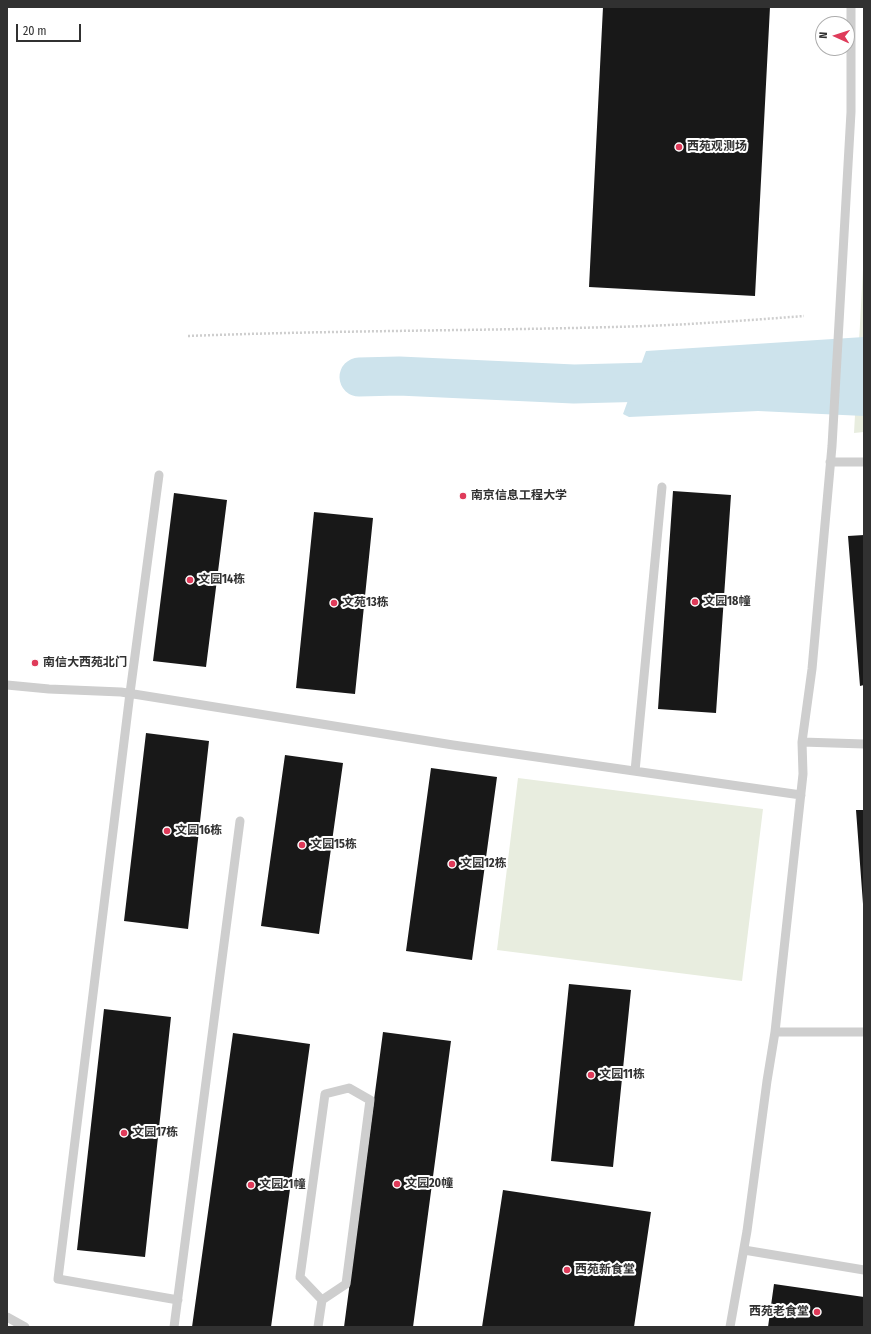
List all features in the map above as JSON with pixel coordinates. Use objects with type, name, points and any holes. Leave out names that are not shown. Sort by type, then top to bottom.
[{"type":"lane","points":[[730,1327],[744,1250],[775,1032],[803,774],[802,742],[812,669],[832,446],[851,112],[851,7]]},
{"type":"lane","points":[[830,462],[864,462]]},
{"type":"lane","points":[[159,475],[130,693],[58,1279],[178,1300]]},
{"type":"lane","points":[[635,771],[662,487]]},
{"type":"lane","points":[[7,685],[49,689],[130,693],[453,745],[801,795]]},
{"type":"lane","points":[[802,742],[864,744]]},
{"type":"lane","points":[[174,1327],[240,821]]},
{"type":"lane","points":[[775,1032],[864,1032]]},
{"type":"lane","points":[[318,1327],[322,1300],[346,1284],[368,1116],[370,1100],[349,1088],[325,1094],[300,1277],[322,1300]]},
{"type":"lane","points":[[744,1250],[864,1270]]},
{"type":"lane","points":[[7,1317],[24,1327]]},
{"type":"path","points":[[188,336],[296,332],[648,326],[804,316]]},
{"type":"shaded area","points":[[864,251],[864,432],[854,433]]},
{"type":"shaded area","points":[[518,778],[763,809],[742,981],[497,950]]},
{"type":"water","points":[[864,337],[864,416],[758,411],[629,417],[623,414],[646,351]]},
{"type":"building","name":"西苑观测场","points":[[603,7],[770,7],[755,296],[589,287]]},
{"type":"building","name":"文园18幢","points":[[673,491],[731,495],[716,713],[658,709]]},
{"type":"building","name":"文园14栋","points":[[174,493],[227,500],[206,667],[153,661]]},
{"type":"building","name":"文苑13栋","points":[[314,512],[373,518],[355,694],[296,688]]},
{"type":"building","points":[[864,535],[864,685],[860,686],[848,536]]},
{"type":"building","name":"文园16栋","points":[[146,733],[209,741],[188,929],[124,921]]},
{"type":"building","name":"文园15栋","points":[[285,755],[343,763],[319,934],[261,926]]},
{"type":"building","name":"文园12栋","points":[[431,768],[497,777],[472,960],[406,951]]},
{"type":"building","points":[[856,810],[864,810],[864,904],[863,904]]},
{"type":"building","name":"文园11栋","points":[[569,984],[631,990],[613,1167],[551,1161]]},
{"type":"building","name":"文园17栋","points":[[104,1009],[171,1017],[145,1257],[77,1250]]},
{"type":"building","name":"文园20幢","points":[[383,1032],[451,1041],[413,1327],[344,1327]]},
{"type":"building","name":"文园21幢","points":[[233,1033],[310,1044],[271,1327],[192,1327]]},
{"type":"building","name":"西苑新食堂","points":[[503,1190],[651,1212],[634,1327],[482,1327]]},
{"type":"building","name":"西苑老食堂","points":[[774,1284],[864,1297],[864,1327],[768,1327]]},
{"type":"waterway","points":[[359,377],[399,376],[574,384],[689,381]]},
{"type":"place","name":"西苑观测场","points":[[679,147]]},
{"type":"place","name":"南京信息工程大学","points":[[463,496]]},
{"type":"place","name":"文园14栋","points":[[190,580]]},
{"type":"place","name":"文园18幢","points":[[695,602]]},
{"type":"place","name":"文苑13栋","points":[[334,603]]},
{"type":"place","name":"南信大西苑北门","points":[[35,663]]},
{"type":"place","name":"文园16栋","points":[[167,831]]},
{"type":"place","name":"文园15栋","points":[[302,845]]},
{"type":"place","name":"文园12栋","points":[[452,864]]},
{"type":"place","name":"文园11栋","points":[[591,1075]]},
{"type":"place","name":"文园17栋","points":[[124,1133]]},
{"type":"place","name":"文园20幢","points":[[397,1184]]},
{"type":"place","name":"文园21幢","points":[[251,1185]]},
{"type":"place","name":"西苑新食堂","points":[[567,1270]]},
{"type":"place","name":"西苑老食堂","points":[[817,1312]]}]
